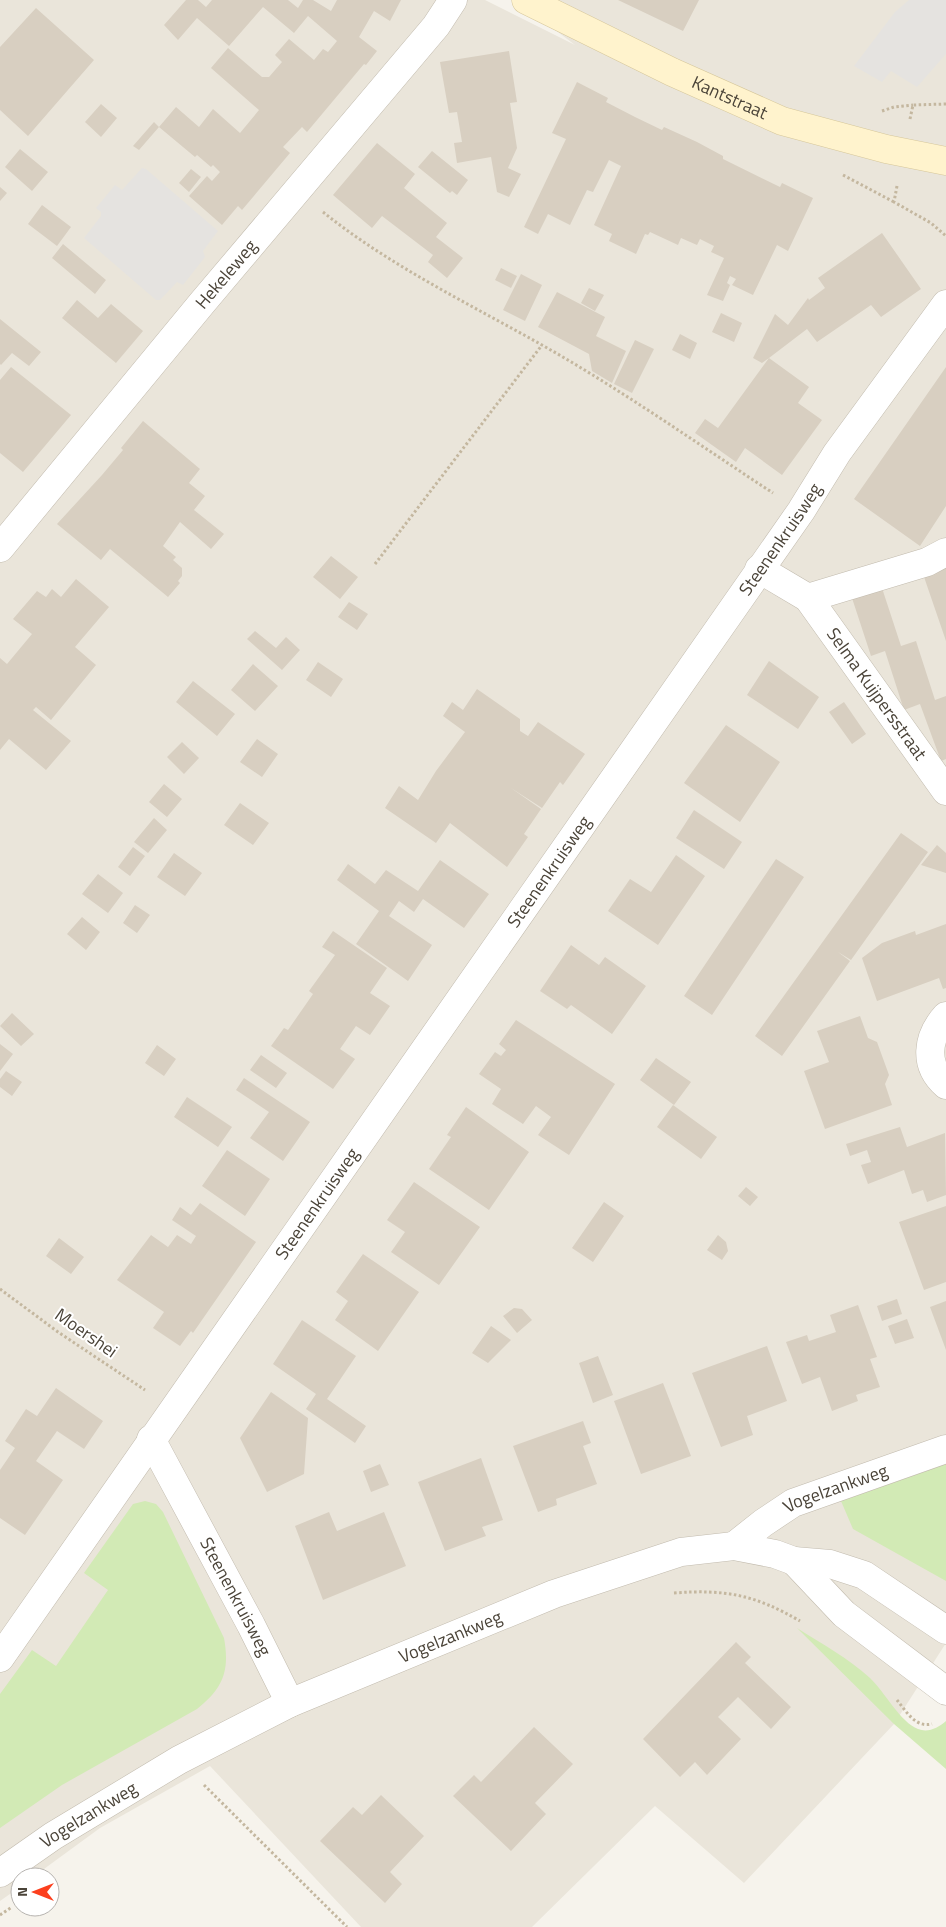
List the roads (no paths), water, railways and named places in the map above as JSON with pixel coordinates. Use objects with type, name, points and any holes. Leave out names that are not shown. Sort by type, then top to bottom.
[{"type":"main road","name":"Kantstraat","points":[[526,0],[672,72],[782,121],[886,150],[946,161]]},
{"type":"street","name":"Hekeleweg","points":[[0,548],[297,190],[436,26],[453,0]]},
{"type":"street","name":"Steenenkruisweg","points":[[0,1658],[151,1439],[801,511],[837,454],[946,304]]},
{"type":"street","points":[[808,598],[927,562],[946,552]]},
{"type":"street","name":"Selma Kuijpersstraat","points":[[759,569],[808,598],[946,791]]},
{"type":"street","points":[[946,1016],[937,1026],[931,1040],[930,1054],[933,1068],[946,1085]]},
{"type":"street","name":"Steenenkruisweg","points":[[151,1439],[251,1625],[290,1703]]},
{"type":"street","name":"Vogelzankweg","points":[[734,1546],[763,1523],[793,1504],[946,1449]]},
{"type":"street","name":"Vogelzankweg","points":[[0,1873],[53,1836],[179,1760],[290,1703],[554,1594],[681,1552],[734,1546],[775,1554],[794,1561],[830,1564],[864,1575],[946,1630]]},
{"type":"street","name":"Vogelzankweg","points":[[794,1561],[844,1614],[946,1692]]}]
